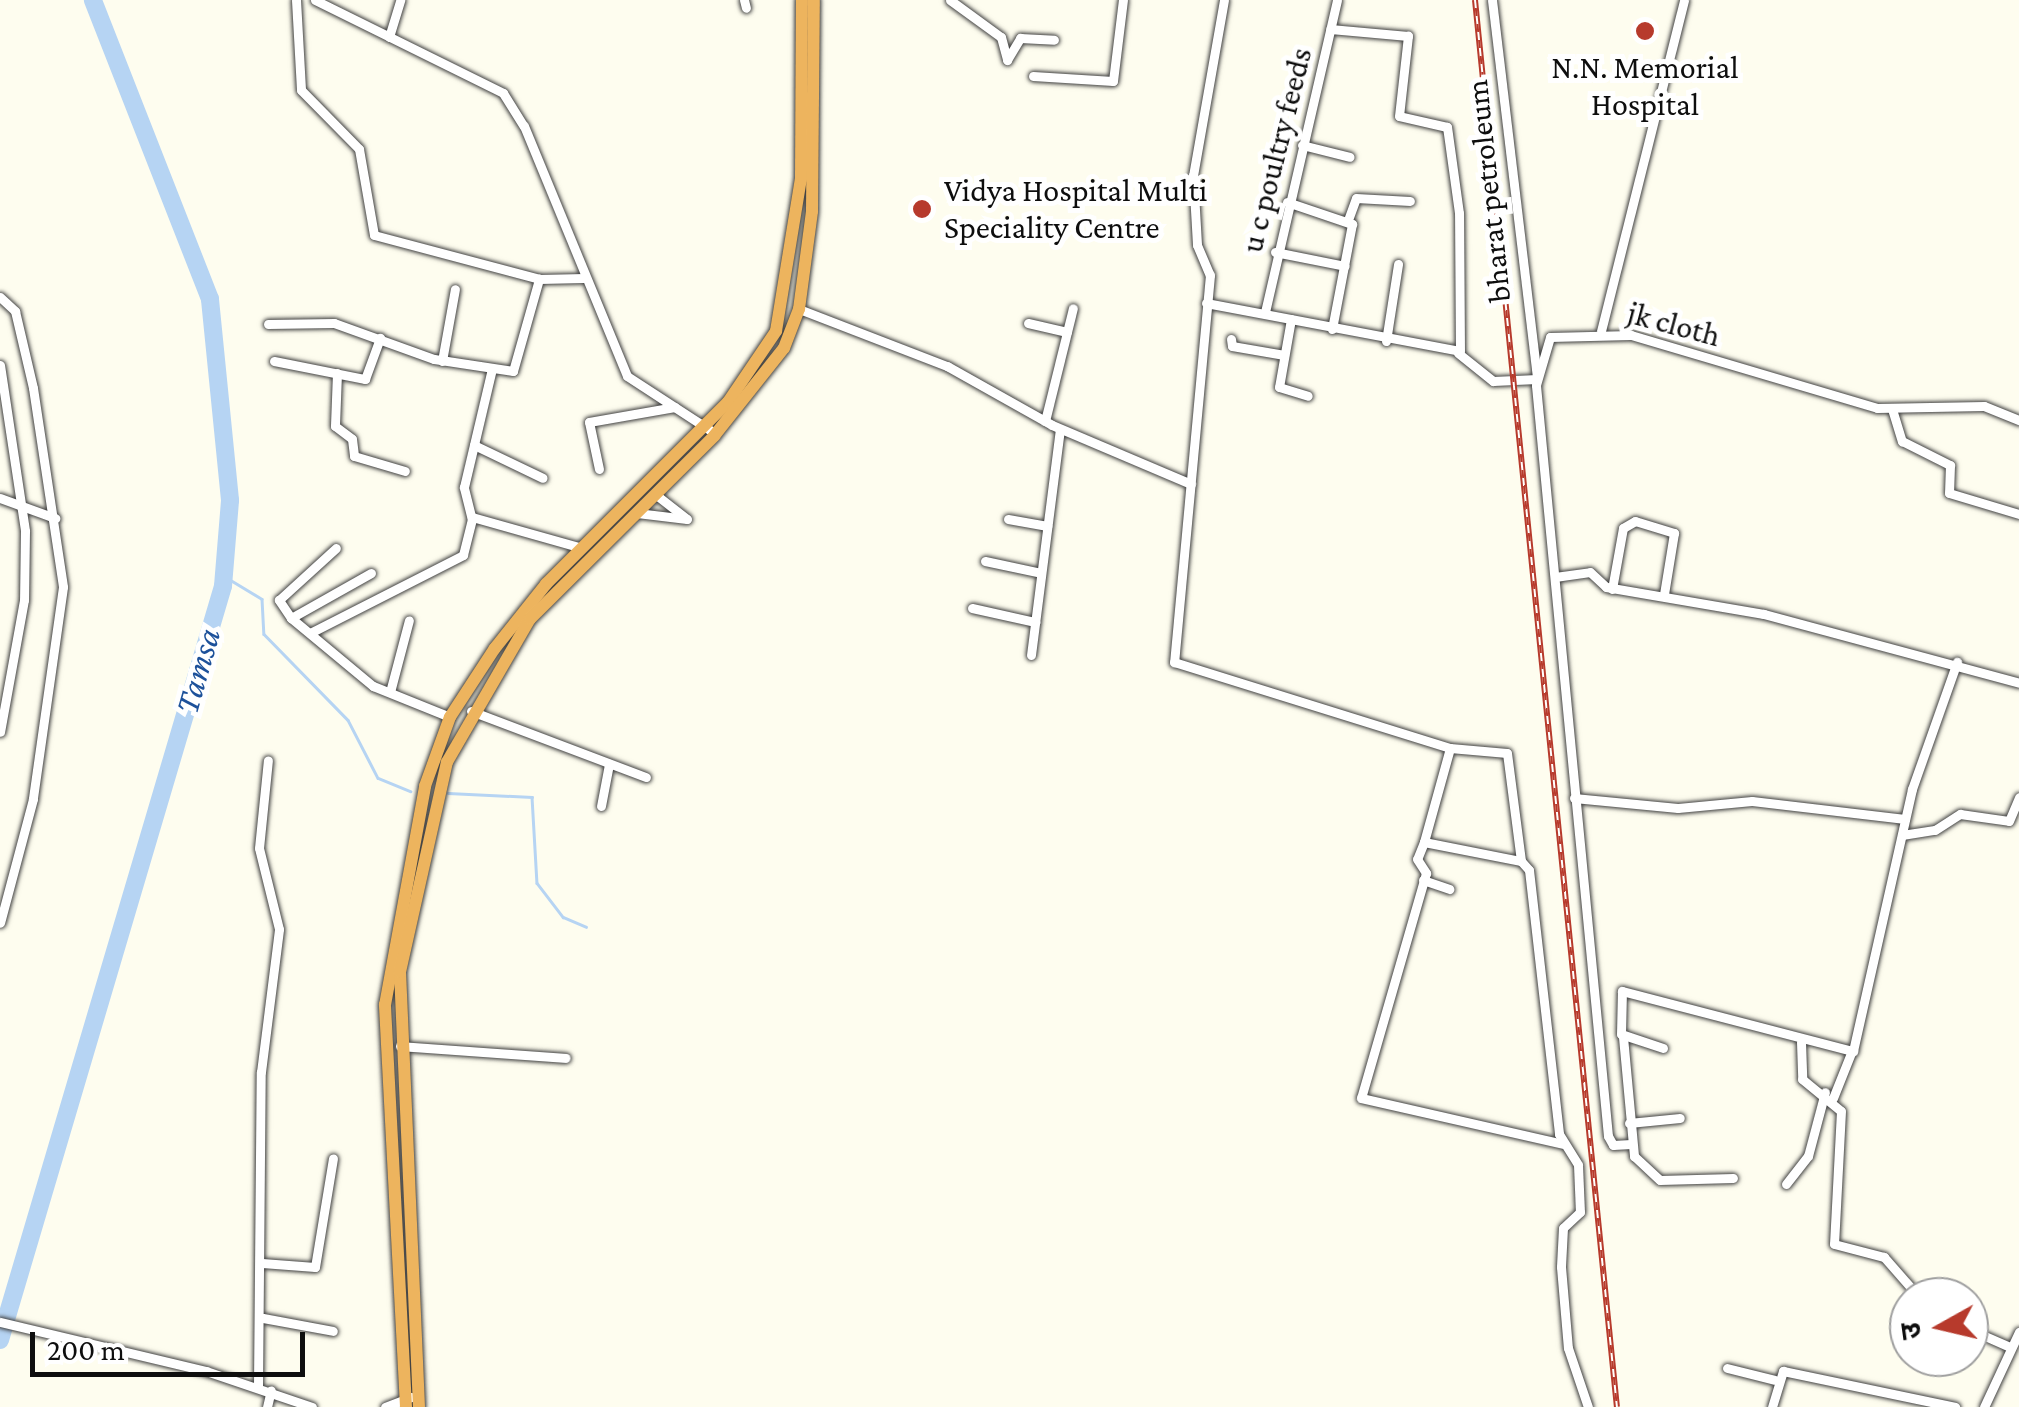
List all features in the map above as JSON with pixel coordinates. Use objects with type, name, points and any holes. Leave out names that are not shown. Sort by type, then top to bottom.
[{"type":"highway","points":[[412,1402],[385,1005],[400,894],[450,717],[525,609],[582,548],[710,430],[758,364],[786,304],[801,179],[802,0]]},
{"type":"highway","points":[[412,1402],[398,1046],[408,921],[447,762],[470,710],[530,619],[656,495],[784,348],[798,309],[815,152],[814,0]]},
{"type":"street","points":[[296,0],[300,90],[359,149],[374,235],[539,279],[584,278]]},
{"type":"street","points":[[315,0],[512,103],[626,376],[710,430]]},
{"type":"street","points":[[389,38],[400,0]]},
{"type":"street","points":[[950,0],[1002,37],[1009,59],[1020,38],[1054,40]]},
{"type":"street","points":[[1033,76],[1113,82],[1123,0]]},
{"type":"street","points":[[1224,0],[1193,175],[1197,244],[1210,276],[1174,662],[1450,748],[1510,758],[1521,861]]},
{"type":"street","name":"u c poultry feeds","points":[[1265,312],[1287,202],[1337,0]]},
{"type":"street","name":"bharat petroleum","points":[[1492,0],[1537,378]]},
{"type":"street","points":[[1601,331],[1684,0]]},
{"type":"street","points":[[1330,29],[1408,36],[1399,116],[1447,127],[1459,213],[1458,353]]},
{"type":"street","points":[[1302,145],[1350,157]]},
{"type":"street","points":[[1332,329],[1345,266],[1348,220],[1356,198],[1410,201]]},
{"type":"street","points":[[1287,202],[1348,220]]},
{"type":"street","points":[[1276,252],[1345,266]]},
{"type":"street","points":[[1386,340],[1398,264]]},
{"type":"street","points":[[268,324],[326,322],[442,361],[517,369],[539,279]]},
{"type":"street","points":[[442,361],[455,289]]},
{"type":"street","points":[[0,297],[16,311],[55,518],[60,639],[34,800],[0,923]]},
{"type":"street","points":[[1206,302],[1458,353],[1493,381],[1537,378],[1608,1136],[1614,1145],[1631,1144]]},
{"type":"street","points":[[1045,421],[1073,308]]},
{"type":"street","points":[[798,309],[1026,406],[1060,429],[1190,484]]},
{"type":"street","points":[[1290,319],[1280,389],[1308,396]]},
{"type":"street","points":[[1028,323],[1067,332]]},
{"type":"street","name":"jk cloth","points":[[1537,378],[1550,338],[1601,331],[1892,409],[1984,406],[2019,420]]},
{"type":"street","points":[[274,361],[368,378],[380,338]]},
{"type":"street","points":[[1230,339],[1284,355]]},
{"type":"street","points":[[0,365],[23,502],[24,600],[0,732]]},
{"type":"street","points":[[310,633],[460,557],[472,517],[463,496],[492,369]]},
{"type":"street","points":[[337,373],[335,426],[352,440],[354,456],[406,471]]},
{"type":"street","points":[[599,469],[588,422],[674,407]]},
{"type":"street","points":[[1892,409],[1902,440],[1950,465],[1948,493],[2019,514]]},
{"type":"street","points":[[1031,655],[1060,429]]},
{"type":"street","points":[[474,446],[543,478]]},
{"type":"street","points":[[637,513],[687,519],[656,495]]},
{"type":"street","points":[[0,498],[23,502],[55,518]]},
{"type":"street","points":[[472,517],[582,548]]},
{"type":"street","points":[[1008,519],[1047,526]]},
{"type":"street","points":[[1612,588],[1623,528],[1635,521],[1674,533],[1664,594]]},
{"type":"street","points":[[336,548],[279,600],[291,618],[390,692],[450,717]]},
{"type":"street","points":[[986,561],[1041,574]]},
{"type":"street","points":[[1555,577],[1590,572],[1612,588],[1664,594],[1957,662],[2019,683]]},
{"type":"street","points":[[291,618],[371,573]]},
{"type":"street","points":[[972,608],[1035,622]]},
{"type":"street","points":[[390,692],[408,620]]},
{"type":"street","points":[[1786,1184],[1808,1156],[1829,1094],[1851,1053],[1905,819],[1957,662]]},
{"type":"street","points":[[470,710],[646,777]]},
{"type":"street","points":[[1450,748],[1417,859],[1426,868],[1424,880],[1362,1098],[1563,1144],[1577,1158],[1581,1201],[1563,1228],[1568,1348],[1588,1407]]},
{"type":"street","points":[[258,1386],[263,1318],[261,1072],[279,929],[259,848],[268,760]]},
{"type":"street","points":[[602,806],[609,764]]},
{"type":"street","points":[[1574,798],[1678,808],[1752,801],[1905,819]]},
{"type":"street","points":[[1902,835],[1934,830],[1960,814],[2009,821],[2019,798]]},
{"type":"street","points":[[1424,842],[1521,861],[1530,870],[1563,1144]]},
{"type":"street","points":[[1424,880],[1449,890]]},
{"type":"street","points":[[1733,1178],[1655,1178],[1631,1144],[1620,994],[1627,989],[1851,1053]]},
{"type":"street","points":[[1623,1037],[1664,1048]]},
{"type":"street","points":[[1802,1042],[1802,1079],[1829,1094],[1844,1134],[1834,1244],[1884,1257],[1902,1277]]},
{"type":"street","points":[[398,1046],[566,1058]]},
{"type":"street","points":[[1629,1122],[1680,1118]]},
{"type":"street","points":[[262,1262],[315,1267],[333,1158]]},
{"type":"street","points":[[263,1318],[333,1331]]},
{"type":"street","points":[[0,1322],[258,1386],[312,1407]]},
{"type":"street","points":[[1984,1407],[1994,1374],[2019,1332]]},
{"type":"street","points":[[1989,1338],[2010,1347]]},
{"type":"street","points":[[1727,1368],[1776,1380],[1789,1372],[1954,1407]]},
{"type":"street","points":[[1772,1407],[1776,1380]]},
{"type":"street","points":[[267,1407],[271,1390]]},
{"type":"street","points":[[385,1407],[412,1402]]},
{"type":"waterway","name":"Tamsa","points":[[0,1340],[223,586],[230,500],[210,299],[93,0]]},
{"type":"waterway","points":[[224,576],[262,599],[264,634],[348,720],[378,778],[410,791]]},
{"type":"waterway","points":[[448,793],[532,797],[537,883],[563,917],[586,927]]},
{"type":"railway","points":[[1475,0],[1617,1407]]},
{"type":"place","name":"N.N. Memorial Hospital","points":[[1645,31]]},
{"type":"place","name":"Vidya Hospital Multi Speciality Centre","points":[[922,209]]}]
